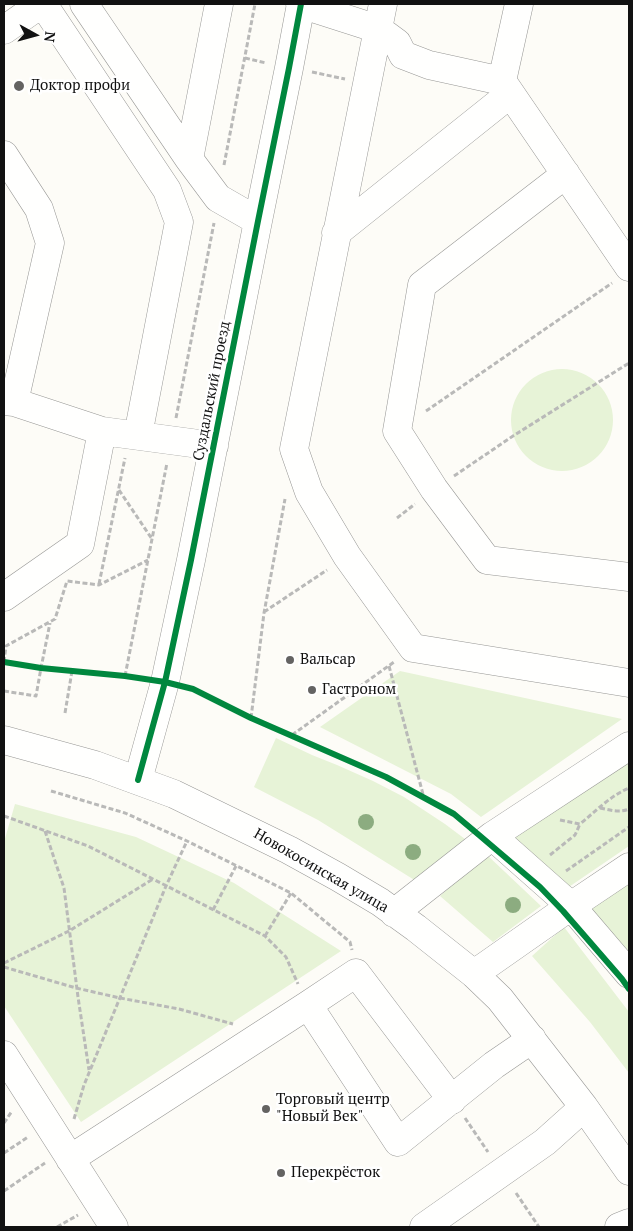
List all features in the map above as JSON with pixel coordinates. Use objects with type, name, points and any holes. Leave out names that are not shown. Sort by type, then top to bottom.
[{"type":"street","points":[[4,30],[42,4],[168,190],[179,222],[134,435]]},
{"type":"street","points":[[84,4],[189,159],[218,198],[258,221]]},
{"type":"street","points":[[189,159],[219,4]]},
{"type":"street","points":[[300,4],[380,17],[403,54],[429,65],[506,87],[566,174],[621,275]]},
{"type":"street","name":"Суздальский проезд","points":[[138,780],[166,682],[192,560],[300,4]]},
{"type":"street","points":[[336,233],[506,87],[519,4]]},
{"type":"street","points":[[380,17],[294,449],[309,492],[346,556],[413,648],[629,684]]},
{"type":"street","points":[[4,157],[39,210],[50,243],[9,402],[102,431],[214,446]]},
{"type":"street","points":[[566,174],[422,285],[397,431],[434,489],[488,560],[629,578]]},
{"type":"street","points":[[4,597],[80,544],[102,431]]},
{"type":"street","name":"Новокосинская улица","points":[[4,740],[95,765],[174,794],[289,850],[380,902],[474,974],[500,999],[584,1107],[629,1171]]},
{"type":"street","points":[[394,913],[492,836],[629,746]]},
{"type":"street","points":[[492,836],[571,906],[629,974]]},
{"type":"street","points":[[474,974],[629,867]]},
{"type":"street","points":[[67,1154],[265,1033],[356,973],[452,1100]]},
{"type":"street","points":[[308,1005],[398,1142],[494,1065],[532,1039]]},
{"type":"street","points":[[4,1054],[114,1227]]},
{"type":"street","points":[[424,1227],[544,1142],[584,1107]]},
{"type":"street","points":[[619,1227],[629,1223]]},
{"type":"path","points":[[125,676],[255,4]]},
{"type":"path","points":[[397,431],[621,275]]},
{"type":"path","points":[[397,518],[434,489],[513,436],[629,363]]},
{"type":"path","points":[[99,585],[118,490],[134,435]]},
{"type":"path","points":[[118,490],[152,539]]},
{"type":"path","points":[[251,718],[264,613],[285,497]]},
{"type":"path","points":[[264,613],[346,556]]},
{"type":"path","points":[[14,663],[4,662],[6,646],[55,620],[67,581],[99,585],[148,560]]},
{"type":"path","points":[[4,690],[36,696],[50,622]]},
{"type":"path","points":[[292,735],[413,648]]},
{"type":"path","points":[[32,666],[48,668]]},
{"type":"path","points":[[388,666],[424,798]]},
{"type":"path","points":[[64,670],[81,672]]},
{"type":"path","points":[[65,713],[72,671]]},
{"type":"path","points":[[116,676],[166,682]]},
{"type":"path","points":[[243,714],[259,721]]},
{"type":"path","points":[[284,731],[300,739]]},
{"type":"path","points":[[546,860],[575,835],[580,824],[619,792],[629,788]]},
{"type":"path","points":[[51,791],[125,813],[187,841],[291,893],[350,942],[356,973]]},
{"type":"path","points":[[417,794],[432,802]]},
{"type":"path","points":[[542,804],[556,820],[580,824]]},
{"type":"path","points":[[600,808],[614,811],[629,810]]},
{"type":"path","points":[[4,816],[88,846],[265,936],[286,958],[308,1005]]},
{"type":"path","points":[[560,874],[629,827]]},
{"type":"path","points":[[45,830],[64,888],[76,988],[89,1071]]},
{"type":"path","points":[[4,1191],[67,1154],[89,1071],[166,886],[187,841]]},
{"type":"path","points":[[213,910],[236,866]]},
{"type":"path","points":[[4,963],[69,931],[153,879]]},
{"type":"path","points":[[265,936],[291,893]]},
{"type":"path","points":[[4,967],[76,988],[179,1009],[265,1033]]},
{"type":"green space","points":[[562,369],[572,370],[591,377],[605,391],[612,410],[612,430],[605,449],[591,463],[572,470],[562,471],[552,470],[533,463],[519,449],[512,430],[511,420],[512,410],[519,391],[533,377],[552,370]]},
{"type":"green space","points":[[400,671],[622,719],[481,817],[451,794],[320,727]]},
{"type":"green space","points":[[276,738],[373,781],[404,797],[465,839],[416,881],[318,820],[254,787]]},
{"type":"green space","points":[[629,760],[629,846],[560,893],[511,839]]},
{"type":"green space","points":[[15,804],[136,837],[234,883],[341,951],[81,1122],[4,1006],[4,842]]},
{"type":"green space","points":[[486,854],[541,906],[493,942],[440,896]]},
{"type":"green space","points":[[629,881],[629,955],[591,909]]},
{"type":"green space","points":[[564,927],[629,1012],[629,1073],[590,1022],[532,956]]},
{"type":"cycle path","points":[[138,780],[165,682],[191,560],[301,4]]},
{"type":"cycle path","points":[[4,662],[41,668],[125,676],[165,682],[193,689],[251,718],[386,777],[454,814],[540,887],[563,911],[629,989]]},
{"type":"place","name":"Доктор профи","points":[[19,86]]},
{"type":"place","name":"Вальсар","points":[[290,660]]},
{"type":"place","name":"Гастроном","points":[[312,690]]},
{"type":"place","name":"Торговый центр \"Новый Век\"","points":[[266,1109]]},
{"type":"place","name":"Перекрёсток","points":[[281,1173]]}]
